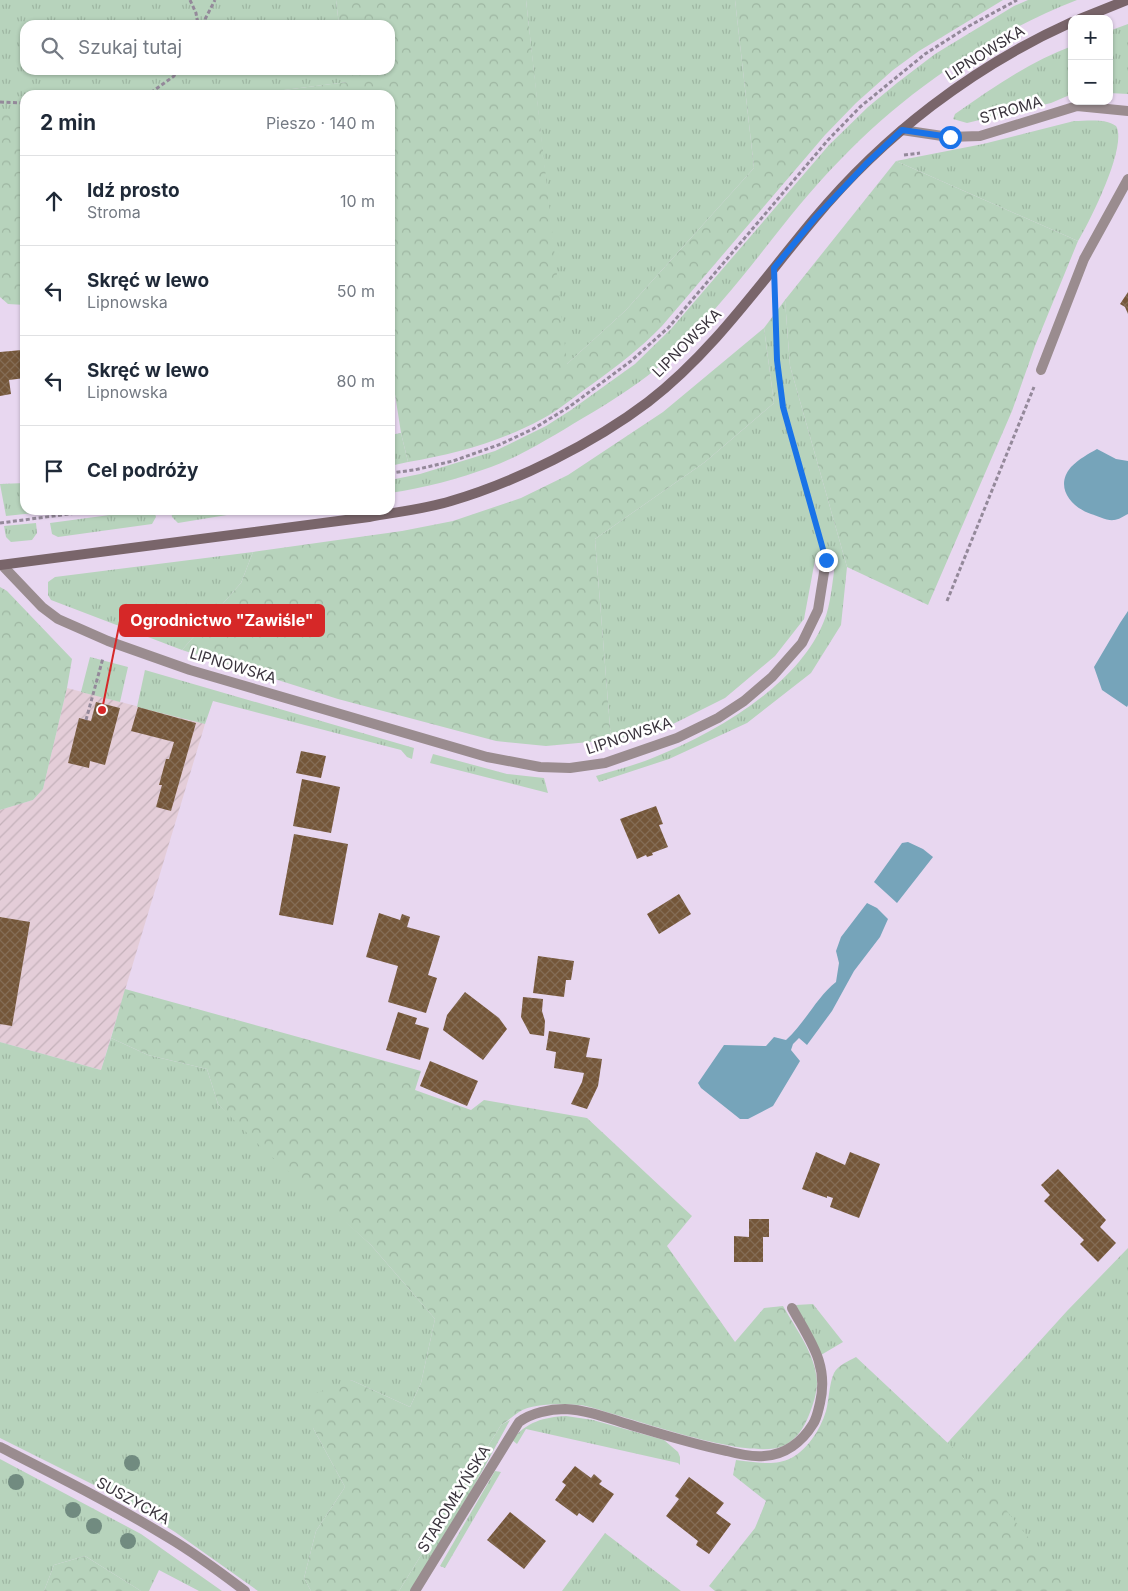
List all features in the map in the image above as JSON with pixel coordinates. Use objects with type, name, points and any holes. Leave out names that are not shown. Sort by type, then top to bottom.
[{"type":"main road","points":[[1090,15],[1127,0]]},
{"type":"main road","name":"LIPNOWSKA","points":[[395,512],[449,502],[523,474],[556,458],[622,420],[649,401],[702,352],[745,305],[821,211],[866,164],[922,112],[1016,50],[1068,24]]},
{"type":"main road","name":"LIPNOWSKA","points":[[1,565],[380,515]]},
{"type":"street","name":"STROMA","points":[[902,130],[950,137],[980,136],[1077,106],[1128,111]]},
{"type":"street","points":[[1041,370],[1084,259],[1128,178]]},
{"type":"street","name":"LIPNOWSKA","points":[[1,565],[42,606],[58,619],[108,640],[190,670],[487,756],[540,767],[570,768],[605,763],[677,738],[718,718],[744,701],[772,677],[802,643],[818,610],[826,560]]},
{"type":"street","name":"STAROMŁYŃSKA","points":[[415,1591],[519,1422],[526,1417],[549,1410],[585,1411],[705,1447],[739,1454],[764,1456],[792,1447],[802,1440],[816,1419],[824,1388],[821,1366],[816,1353],[792,1308]]},
{"type":"street","name":"SUSZYCKA","points":[[0,1447],[170,1538],[245,1591]]},
{"type":"path","points":[[190,0],[197,20]]},
{"type":"path","points":[[205,20],[215,0]]},
{"type":"path","points":[[395,472],[453,461],[501,444],[533,429],[569,407],[631,361],[669,326],[828,140],[860,107],[925,54],[969,26],[1017,0]]},
{"type":"path","points":[[153,90],[175,75]]},
{"type":"path","points":[[0,102],[20,103]]},
{"type":"path","points":[[774,268],[777,360],[783,407],[826,560]]},
{"type":"path","points":[[947,601],[1041,370]]},
{"type":"path","points":[[0,523],[62,515]]},
{"type":"path","points":[[86,720],[108,640]]},
{"type":"shaded area","points":[[67,688],[205,724],[101,1070],[0,1042],[0,810],[33,800],[43,789]]},
{"type":"green space","points":[[0,0],[336,0],[338,20],[20,20],[20,75],[347,75],[348,82],[283,90],[20,90],[20,114],[0,114]]},
{"type":"green space","points":[[336,0],[526,0],[567,364],[626,310],[754,168],[735,0],[1003,0],[919,51],[893,70],[856,103],[825,135],[662,326],[619,364],[555,411],[526,427],[493,441],[408,462],[395,394],[395,90],[283,90],[347,82],[346,75],[395,75],[395,20],[338,20]]},
{"type":"green space","points":[[526,0],[735,0],[754,168],[626,310],[566,365]]},
{"type":"green space","points":[[1028,0],[1077,0],[1012,30],[981,48],[950,67],[893,110],[866,134],[825,176],[706,320],[664,363],[601,407],[515,457],[454,479],[395,492],[395,479],[420,474],[495,451],[546,426],[635,364],[671,329],[829,145],[868,107],[935,54],[1014,6]]},
{"type":"green space","points":[[1128,24],[1128,94],[1113,93],[1113,30]]},
{"type":"green space","points":[[1068,48],[1068,96],[1051,103],[967,123],[953,119],[955,114],[1011,76]]},
{"type":"green space","points":[[0,114],[20,114],[20,305],[8,304],[0,297]]},
{"type":"green space","points":[[1096,120],[1112,123],[1116,126],[1118,136],[1117,149],[1106,183],[1078,241],[896,161],[983,144],[1074,121]]},
{"type":"green space","points":[[896,161],[1078,241],[1035,346],[1012,411],[928,605],[847,567],[790,366],[785,300]]},
{"type":"green space","points":[[785,300],[790,366],[847,567],[841,625],[811,673],[747,723],[669,759],[599,782],[596,776],[641,762],[678,747],[703,735],[753,704],[795,666],[812,644],[824,621],[830,601],[835,565],[815,560],[804,619],[775,656],[725,698],[665,728],[611,740],[595,539],[705,462],[774,403],[764,328]]},
{"type":"green space","points":[[764,328],[774,403],[705,462],[595,539],[611,740],[546,746],[496,741],[338,699],[182,650],[241,583],[253,552],[402,531],[453,521],[521,498],[568,475],[663,412]]},
{"type":"green space","points":[[401,433],[408,462],[395,465],[395,434]]},
{"type":"green space","points":[[20,483],[20,514],[6,516],[0,484]]},
{"type":"green space","points":[[110,515],[155,515],[156,517],[152,524],[58,537],[52,534],[50,523]]},
{"type":"green space","points":[[172,515],[227,515],[178,523]]},
{"type":"green space","points":[[36,523],[37,533],[32,540],[11,542],[6,537],[4,526]]},
{"type":"green space","points":[[253,552],[241,583],[182,650],[51,600],[48,595],[48,582],[55,577]]},
{"type":"green space","points":[[0,587],[7,591],[72,659],[43,789],[33,800],[0,810]]},
{"type":"green space","points":[[90,657],[128,667],[120,702],[81,692]]},
{"type":"green space","points":[[145,670],[414,748],[412,759],[407,757],[401,750],[213,701],[205,724],[137,707]]},
{"type":"green space","points":[[433,754],[507,774],[544,778],[548,793],[430,763]]},
{"type":"green space","points":[[125,989],[421,1071],[415,1090],[471,1110],[484,1100],[587,1118],[692,1216],[667,1246],[735,1342],[764,1308],[783,1306],[809,1352],[816,1372],[817,1386],[814,1399],[802,1429],[796,1437],[783,1446],[768,1449],[748,1448],[699,1439],[592,1407],[565,1404],[525,1409],[501,1425],[399,1591],[311,1591],[304,1578],[316,1531],[345,1487],[313,1428],[316,1393],[351,1380],[410,1407],[421,1383],[435,1319],[371,1245],[263,1149],[218,1104],[207,1069],[148,1055],[111,1038]]},
{"type":"green space","points":[[111,1038],[148,1055],[207,1069],[218,1104],[371,1245],[435,1319],[421,1383],[410,1407],[351,1380],[313,1428],[345,1487],[316,1531],[304,1578],[311,1591],[258,1591],[175,1532],[126,1501],[0,1438],[0,1042],[101,1070]]},
{"type":"green space","points":[[1128,1248],[1128,1591],[852,1591],[921,1472],[1067,1311]]},
{"type":"green space","points":[[813,1304],[843,1342],[821,1355],[796,1305]]},
{"type":"green space","points":[[856,1357],[967,1461],[1059,1576],[1084,1591],[715,1591],[709,1586],[755,1528],[766,1501],[733,1475],[736,1460],[759,1463],[778,1462],[795,1456],[804,1449],[814,1436],[826,1411],[834,1373],[841,1365]]},
{"type":"green space","points":[[566,1416],[593,1420],[664,1440],[678,1452],[680,1465],[526,1429],[517,1444],[512,1440],[529,1425],[543,1419]]},
{"type":"green space","points":[[510,1420],[474,1486],[411,1591],[399,1591],[501,1425]]},
{"type":"green space","points":[[0,1459],[141,1534],[222,1591],[199,1591],[159,1570],[149,1591],[141,1591],[85,1556],[54,1565],[44,1591],[0,1591]]},
{"type":"green space","points":[[495,1471],[501,1472],[445,1568],[440,1566]]},
{"type":"green space","points":[[605,1533],[681,1591],[562,1591]]},
{"type":"green space","points":[[85,1556],[141,1591],[44,1591],[54,1565]]},
{"type":"water","points":[[1097,449],[1116,459],[1128,461],[1128,514],[1116,520],[1105,519],[1077,507],[1067,495],[1065,489],[1066,474],[1071,467]]},
{"type":"water","points":[[1128,611],[1127,707],[1102,690],[1094,667]]},
{"type":"water","points":[[908,842],[923,849],[933,857],[897,903],[874,882],[902,843]]},
{"type":"water","points":[[867,903],[877,908],[888,919],[880,937],[854,971],[832,1011],[807,1045],[799,1038],[793,1044],[791,1050],[800,1061],[773,1106],[748,1119],[740,1119],[701,1088],[698,1083],[724,1045],[766,1046],[774,1037],[786,1040],[793,1033],[822,995],[836,982],[839,963],[836,951],[841,937]]},
{"type":"building","points":[[1128,292],[1128,314],[1125,307],[1120,304]]},
{"type":"building","points":[[20,350],[20,379],[9,380],[11,394],[0,396],[0,352]]},
{"type":"building","points":[[96,702],[120,708],[105,765],[90,761],[89,768],[68,763],[79,718],[91,721]]},
{"type":"building","points":[[138,707],[196,723],[171,811],[156,807],[162,785],[159,785],[166,759],[169,759],[174,742],[131,731]]},
{"type":"building","points":[[301,751],[326,756],[321,778],[296,773]]},
{"type":"building","points":[[302,779],[340,787],[331,833],[293,826]]},
{"type":"building","points":[[656,806],[663,824],[659,825],[668,847],[652,853],[653,855],[647,857],[646,855],[637,859],[620,819]]},
{"type":"building","points":[[294,834],[348,844],[333,925],[279,915]]},
{"type":"building","points":[[679,894],[691,914],[659,934],[647,914]]},
{"type":"building","points":[[379,913],[400,920],[402,914],[410,917],[407,927],[440,936],[428,975],[437,978],[426,1013],[388,1002],[398,966],[366,957]]},
{"type":"building","points":[[0,917],[30,922],[12,1026],[0,1024]]},
{"type":"building","points":[[538,956],[574,961],[571,980],[566,980],[564,997],[533,993]]},
{"type":"building","points":[[465,992],[499,1018],[507,1029],[483,1060],[443,1030],[447,1015]]},
{"type":"building","points":[[523,997],[543,999],[544,1036],[530,1034],[521,1017]]},
{"type":"building","points":[[398,1012],[417,1018],[415,1024],[429,1028],[420,1060],[386,1050]]},
{"type":"building","points":[[549,1031],[590,1038],[586,1057],[602,1059],[598,1086],[587,1109],[571,1104],[582,1082],[584,1073],[554,1068],[556,1052],[546,1050]]},
{"type":"building","points":[[430,1061],[478,1081],[467,1106],[420,1086]]},
{"type":"building","points":[[816,1152],[845,1165],[850,1152],[880,1164],[859,1218],[830,1207],[833,1198],[827,1196],[827,1198],[802,1189]]},
{"type":"building","points":[[1058,1169],[1106,1220],[1100,1227],[1116,1243],[1098,1262],[1080,1244],[1084,1240],[1044,1201],[1050,1195],[1041,1185]]},
{"type":"building","points":[[749,1219],[769,1219],[769,1237],[763,1237],[763,1262],[734,1262],[734,1236],[749,1237]]},
{"type":"building","points":[[575,1466],[591,1478],[594,1474],[602,1481],[599,1484],[614,1494],[593,1523],[579,1513],[577,1516],[555,1500],[566,1485],[562,1482]]},
{"type":"building","points":[[689,1477],[724,1503],[716,1513],[731,1524],[709,1554],[696,1545],[698,1541],[666,1516],[679,1499],[675,1496]]},
{"type":"building","points":[[510,1512],[546,1541],[524,1569],[487,1540]]},
{"type":"place","name":"Ogrodnictwo \"Zawiśle\"","points":[[102,710]]},
{"type":"route","points":[[826,560],[783,407],[777,360],[774,268],[816,217],[866,164],[902,130],[950,137]]}]
